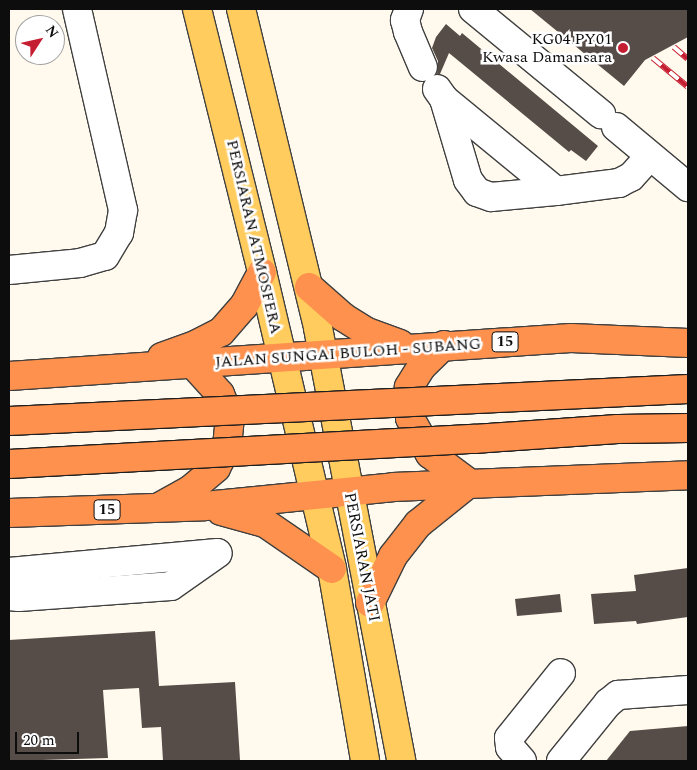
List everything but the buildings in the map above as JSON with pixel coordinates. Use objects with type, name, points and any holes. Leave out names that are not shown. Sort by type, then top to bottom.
[{"type":"highway","points":[[135,368],[197,344],[221,332],[244,306],[262,272]]},
{"type":"highway","points":[[309,287],[343,317],[367,332],[411,348]]},
{"type":"highway","name":"JALAN SUNGAI BULOH - SUBANG","points":[[9,376],[444,345],[572,338],[688,344]]},
{"type":"highway","points":[[370,603],[392,556],[418,524],[469,482],[430,454],[410,418],[409,387],[422,366],[444,345]]},
{"type":"highway","points":[[157,508],[190,490],[216,468],[227,446],[230,418],[227,410],[220,394],[193,364]]},
{"type":"highway","points":[[9,421],[688,388]]},
{"type":"highway","points":[[9,464],[474,439],[618,429],[688,428]]},
{"type":"highway","name":"15","points":[[9,513],[205,506],[469,482],[688,475]]},
{"type":"highway","name":"15","points":[[205,506],[265,524],[332,569]]},
{"type":"main road","name":"PERSIARAN ATMOSFERA","points":[[197,9],[315,496]]},
{"type":"main road","points":[[241,9],[309,287],[322,354]]},
{"type":"main road","name":"PERSIARAN JATI","points":[[322,354],[401,761]]},
{"type":"main road","name":"PERSIARAN JATI","points":[[315,496],[332,569],[365,761]]},
{"type":"street","points":[[9,270],[80,263],[105,256],[119,233],[123,210],[77,9]]},
{"type":"street","points":[[409,9],[405,20],[408,32],[435,85],[468,180],[477,192],[491,197],[619,183],[640,168],[650,156]]},
{"type":"street","points":[[473,9],[688,187]]},
{"type":"street","points":[[435,85],[556,191]]},
{"type":"street","points":[[9,572],[218,553],[171,586],[19,597],[9,596]]},
{"type":"street","points":[[522,761],[510,747],[509,738],[561,673]]},
{"type":"street","points":[[561,761],[608,703],[618,695],[688,690]]},
{"type":"railway","points":[[674,47],[688,59]]},
{"type":"railway","points":[[653,58],[688,87]]},
{"type":"place","name":"KG04 PY01 Kwasa Damansara","points":[[623,48]]}]
